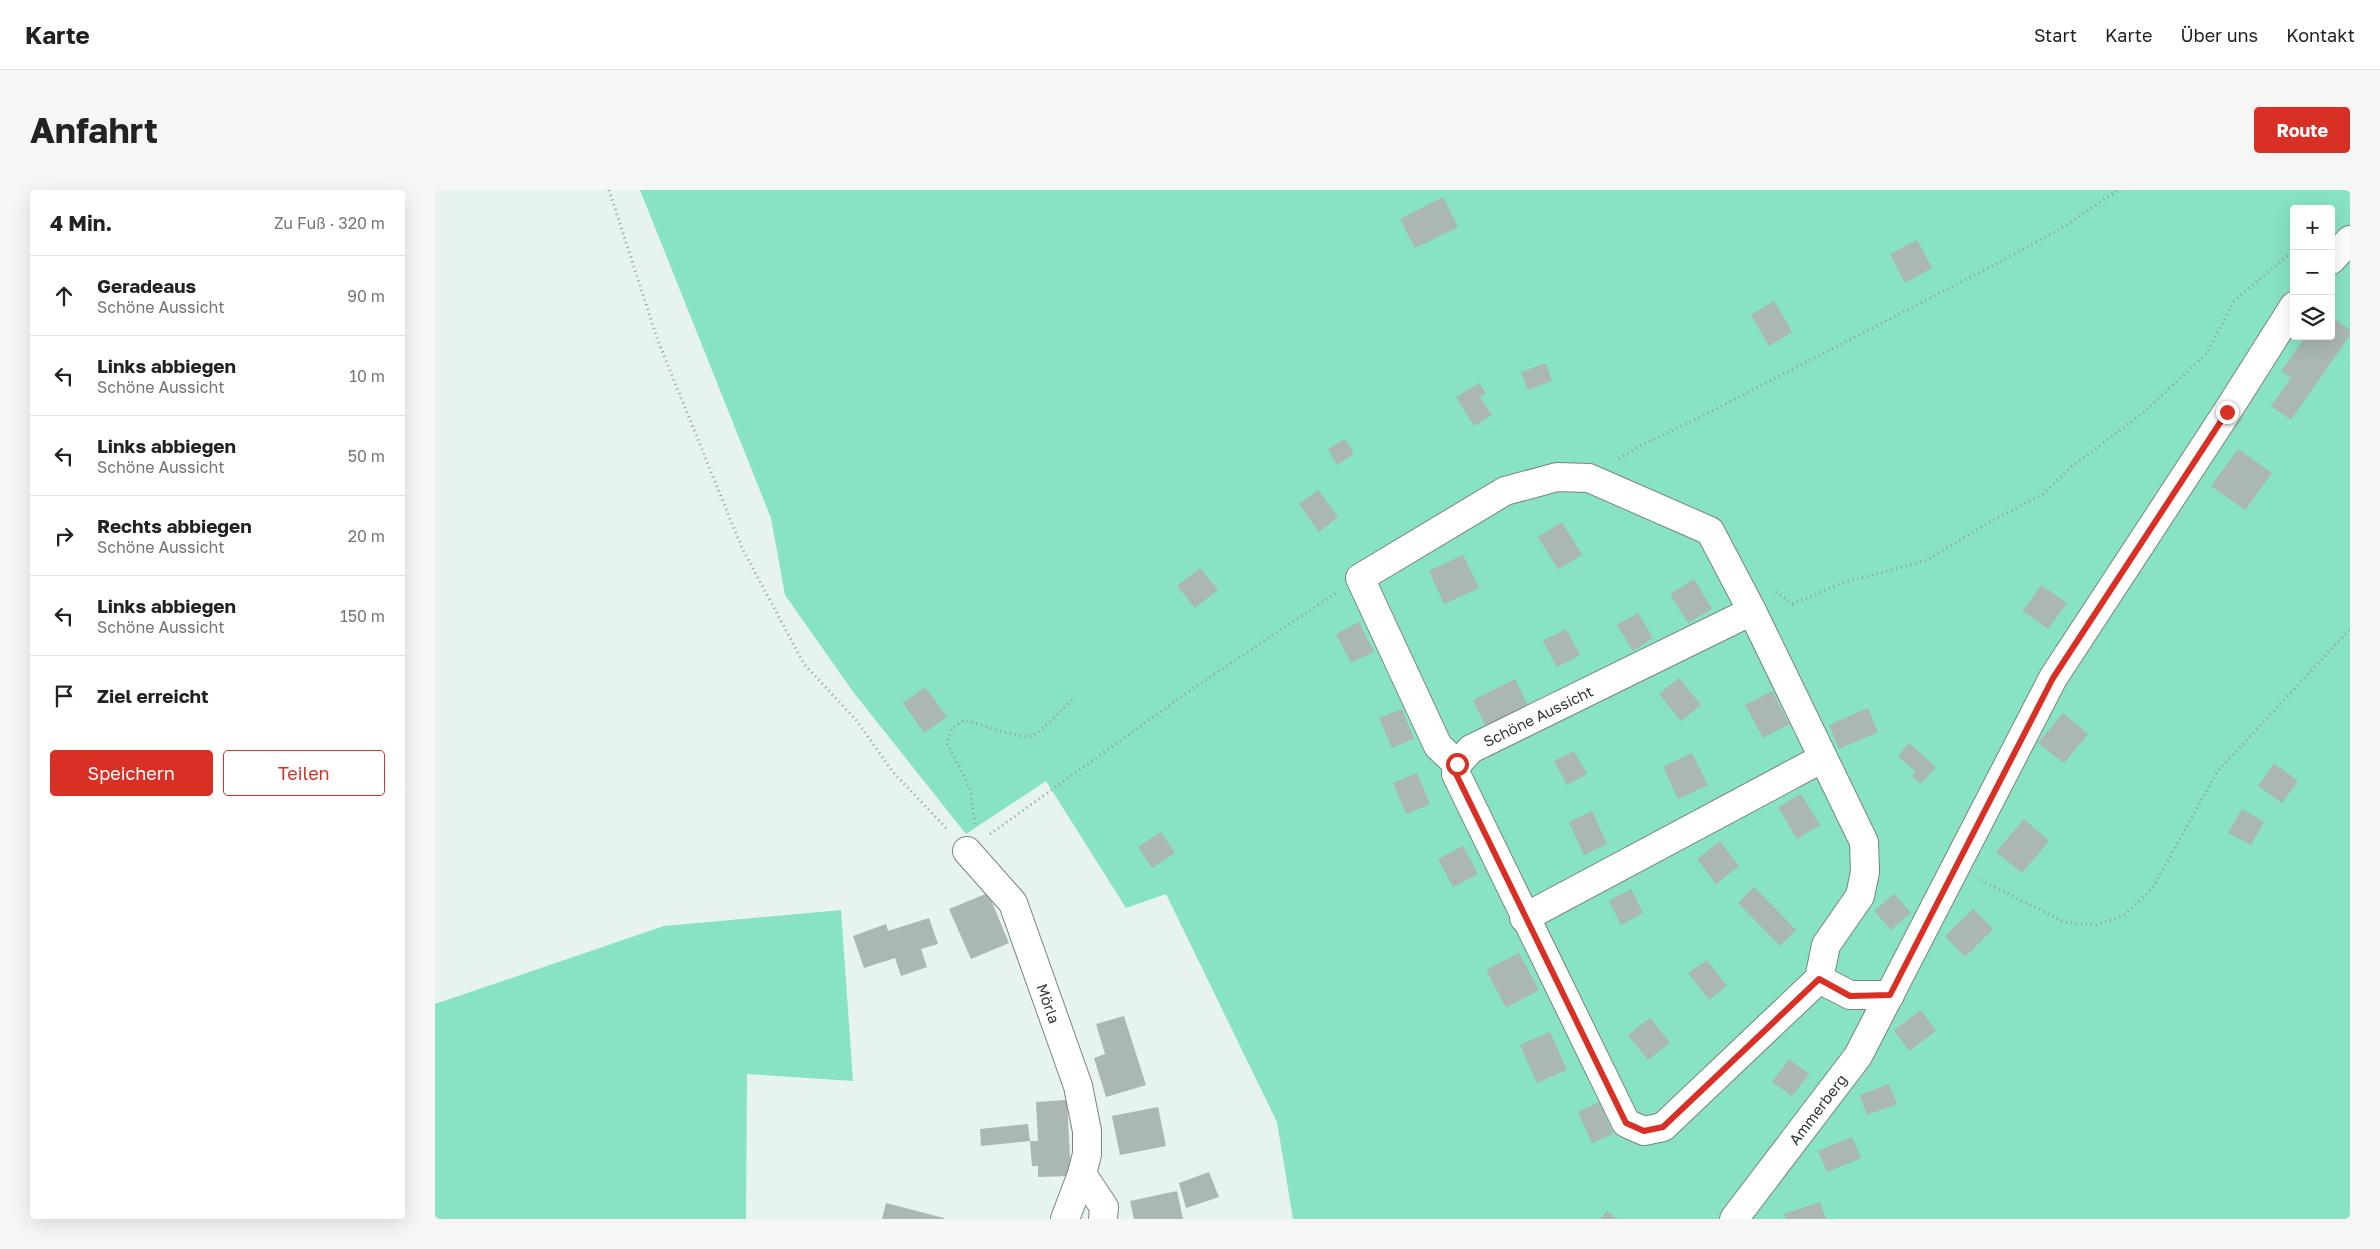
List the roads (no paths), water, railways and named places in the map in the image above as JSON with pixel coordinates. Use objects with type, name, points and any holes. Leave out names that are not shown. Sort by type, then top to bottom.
[{"type":"street","points":[[2335,256],[2350,240]]},
{"type":"street","points":[[1819,979],[1850,996],[1890,995],[2053,678],[2181,484],[2290,312]]},
{"type":"street","points":[[1557,477],[1589,478],[1711,531],[1752,611],[1864,842],[1865,872],[1860,896],[1826,945],[1819,979],[1663,1127],[1644,1131],[1626,1123],[1524,918],[1456,774],[1457,764],[1438,746],[1360,578],[1505,490],[1557,477]]},
{"type":"street","name":"Schöne Aussicht","points":[[1457,764],[1471,749],[1752,611]]},
{"type":"street","points":[[1524,918],[1823,758]]},
{"type":"street","name":"Mörla","points":[[967,851],[1013,903],[1078,1086],[1087,1131],[1087,1154],[1083,1174],[1065,1219]]},
{"type":"street","name":"Ammerberg","points":[[1734,1219],[1858,1056],[1890,995]]},
{"type":"street","points":[[1083,1174],[1104,1207],[1103,1219]]}]
